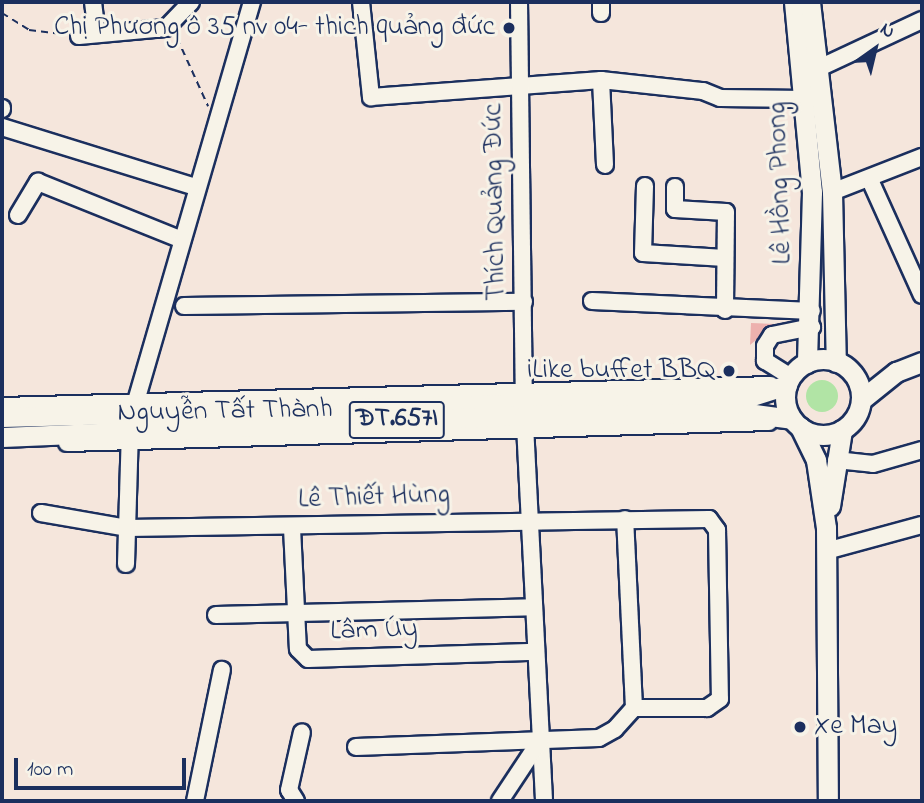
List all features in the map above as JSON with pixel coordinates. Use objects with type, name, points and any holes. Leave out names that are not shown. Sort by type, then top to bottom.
[{"type":"main road","name":"Lê Hồng Phong","points":[[794,2],[806,99],[812,192],[812,319],[807,363]]},
{"type":"main road","name":"Lê Hồng Phong","points":[[810,2],[821,67],[832,192],[836,362]]},
{"type":"main road","points":[[812,192],[832,192]]},
{"type":"main road","points":[[828,801],[826,528],[816,460],[796,423],[789,381],[807,363],[836,362],[853,375],[861,400]]},
{"type":"main road","points":[[853,375],[896,372],[922,362]]},
{"type":"main road","points":[[826,528],[842,430],[861,400],[896,372]]},
{"type":"main road","name":"Nguyễn Tất Thành","points":[[2,417],[132,422],[524,410],[746,398],[789,381]]},
{"type":"main road","name":"Nguyễn Tất Thành","points":[[524,410],[747,412],[796,423]]},
{"type":"main road","name":"Nguyễn Tất Thành","points":[[2,437],[132,422]]},
{"type":"main road","points":[[796,423],[821,435],[842,430]]},
{"type":"street","points":[[93,2],[97,34]]},
{"type":"street","points":[[79,36],[166,28],[191,2]]},
{"type":"street","points":[[126,564],[132,422],[180,240],[252,2]]},
{"type":"street","points":[[361,2],[371,97],[520,83],[601,80],[703,91],[720,98],[806,99]]},
{"type":"street","name":"Thích Quảng Đức","points":[[519,2],[524,410],[544,801]]},
{"type":"street","points":[[821,67],[922,20]]},
{"type":"street","points":[[601,80],[605,165]]},
{"type":"street","points":[[2,127],[196,187]]},
{"type":"street","points":[[832,192],[870,180],[922,157]]},
{"type":"street","points":[[870,180],[922,295]]},
{"type":"street","points":[[18,215],[38,182],[180,240]]},
{"type":"street","points":[[645,187],[643,253],[725,258]]},
{"type":"street","points":[[675,187],[675,209],[726,212],[725,310]]},
{"type":"street","points":[[592,301],[812,319]]},
{"type":"street","points":[[184,306],[524,302]]},
{"type":"street","points":[[789,381],[765,361],[765,346],[772,335],[812,319]]},
{"type":"street","name":"Nguyễn Tất Thành","points":[[2,406],[132,422]]},
{"type":"street","name":"Nguyễn Tất Thành","points":[[2,445],[132,422],[524,410]]},
{"type":"street","points":[[836,460],[873,464],[922,450]]},
{"type":"street","name":"Lê Thiết Hùng","points":[[41,513],[127,528],[292,528],[529,519],[709,519],[717,530],[720,699],[707,708],[634,708]]},
{"type":"street","points":[[356,747],[599,738],[634,708],[625,519]]},
{"type":"street","points":[[826,551],[922,525]]},
{"type":"street","name":"Lâm Úy","points":[[292,528],[298,649],[308,659],[536,652]]},
{"type":"street","points":[[216,615],[534,607]]},
{"type":"street","points":[[195,801],[222,670]]},
{"type":"street","points":[[296,801],[289,790],[302,732]]},
{"type":"street","points":[[500,801],[541,739]]},
{"type":"path","points":[[2,13],[29,30],[79,36]]},
{"type":"path","points":[[166,28],[182,44],[216,121]]},
{"type":"green space","points":[[822,380],[833,385],[838,396],[833,407],[822,412],[811,407],[806,396],[811,385]]},
{"type":"building","points":[[751,323],[775,324],[750,345]]},
{"type":"place","name":"Chị Phương ô 35 nv 04- thich quảng đức","points":[[509,28]]},
{"type":"place","name":"iLike buffet BBQ","points":[[729,371]]},
{"type":"place","name":"Xe May","points":[[800,727]]}]
